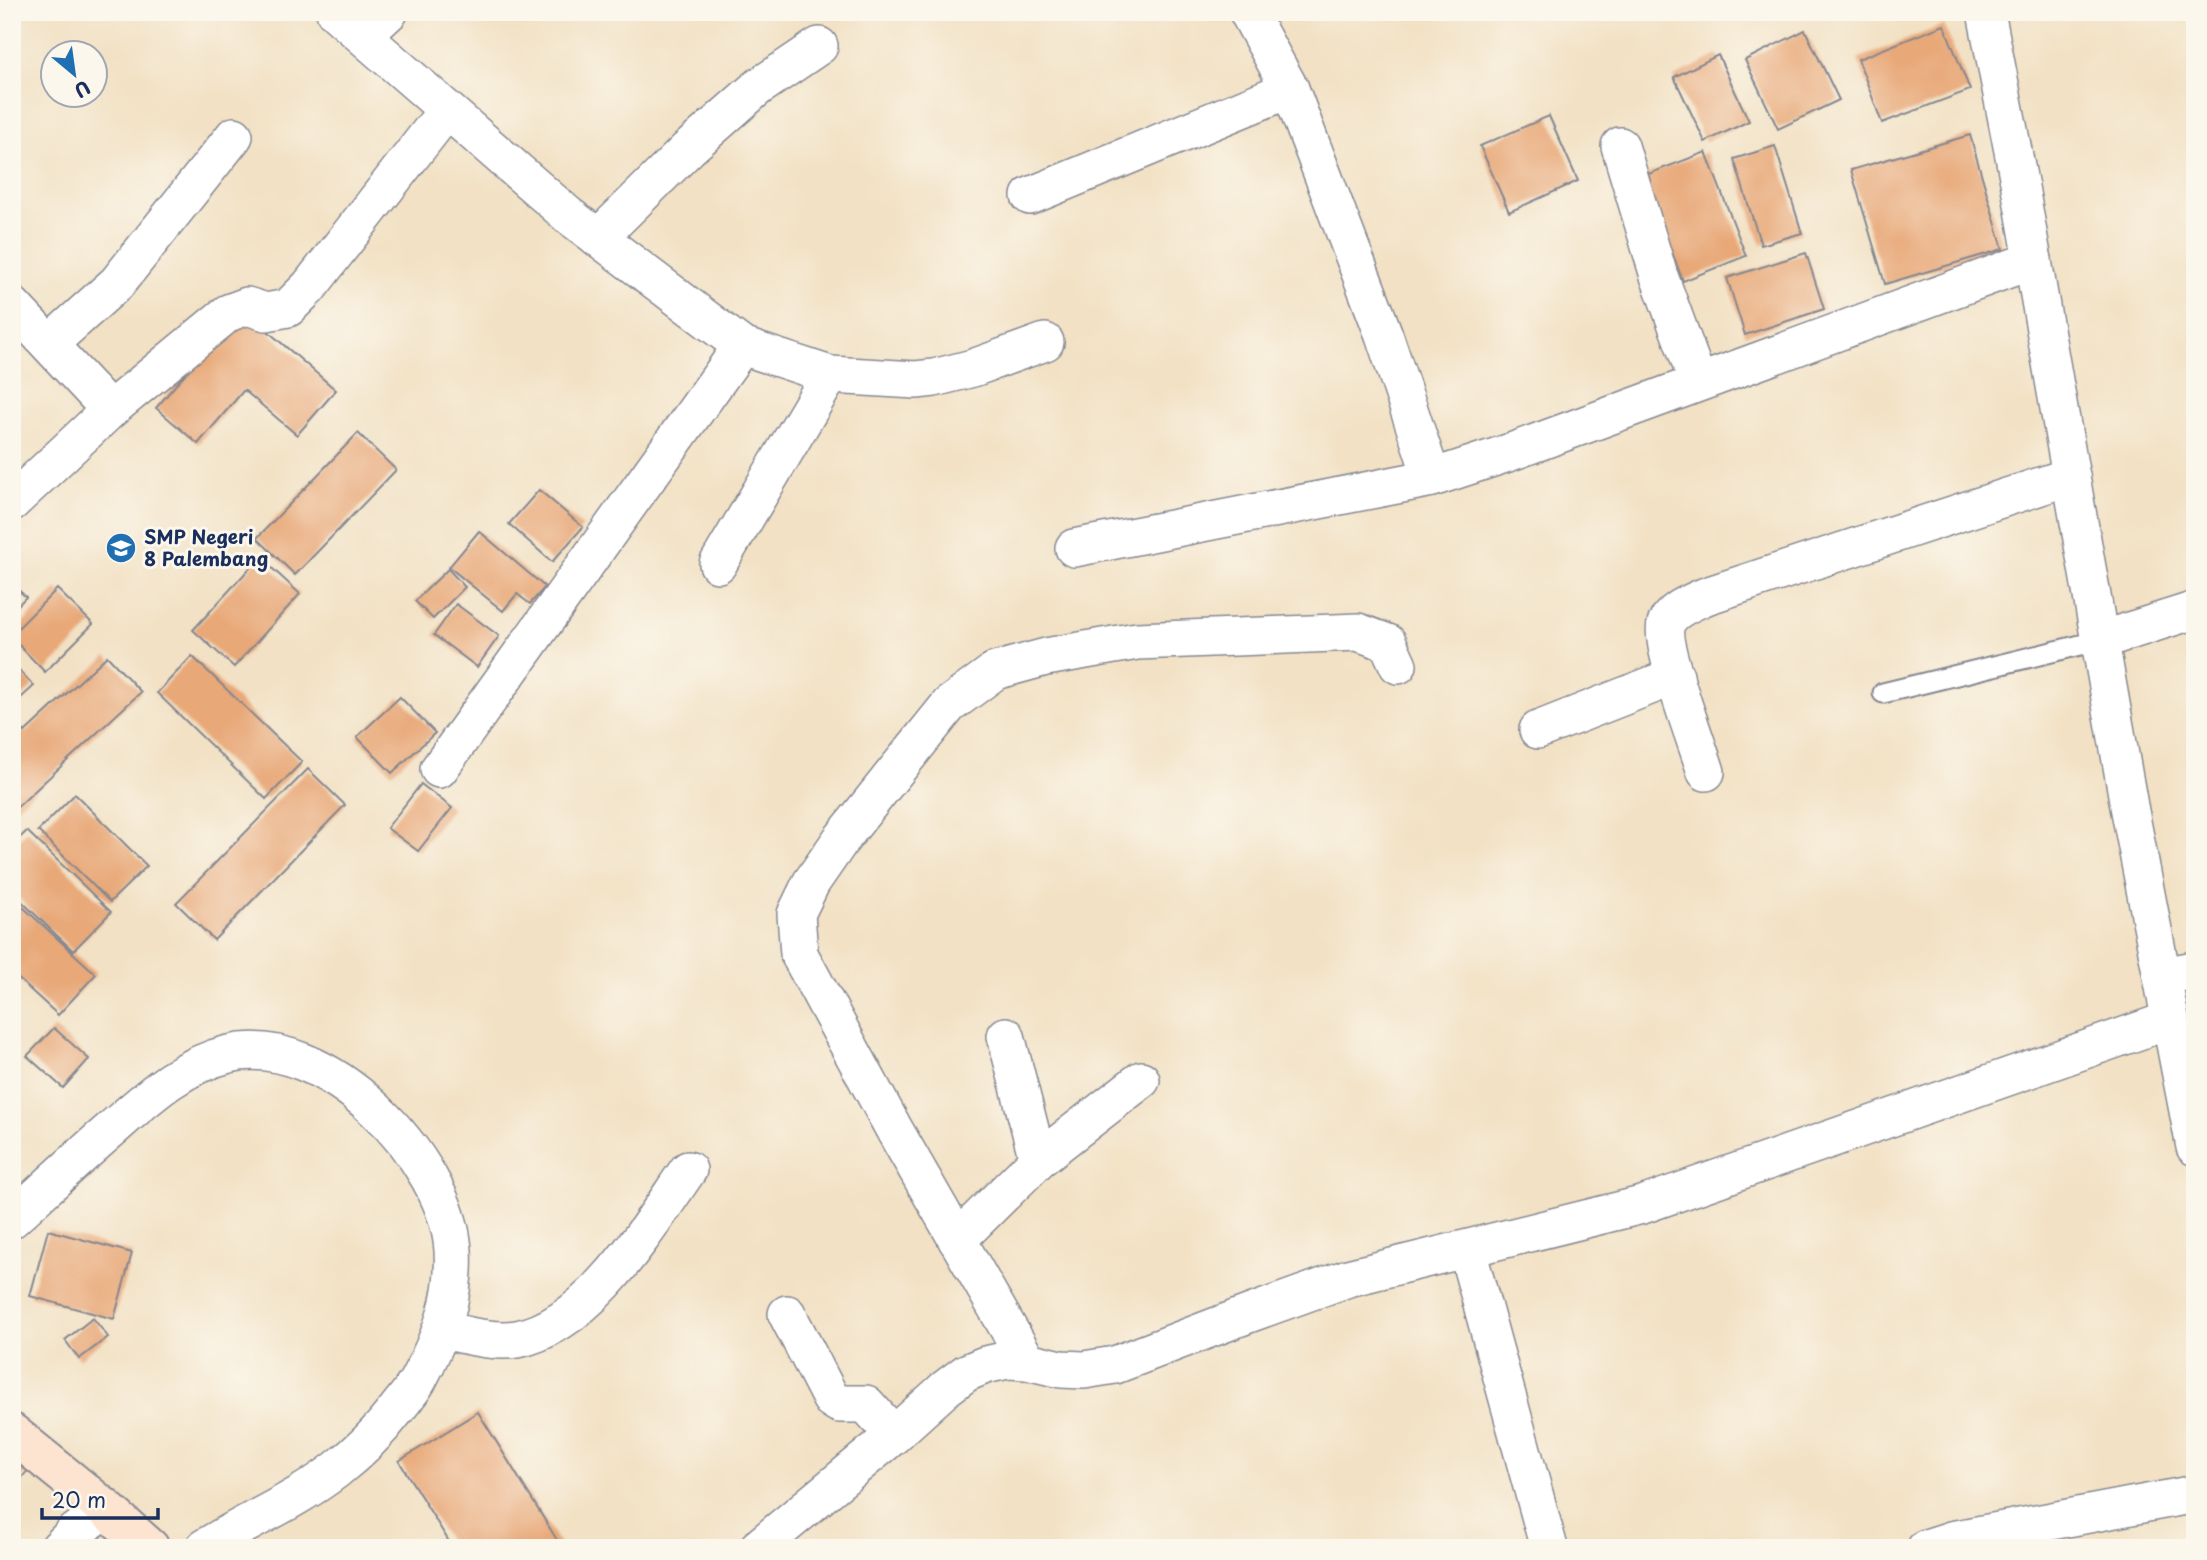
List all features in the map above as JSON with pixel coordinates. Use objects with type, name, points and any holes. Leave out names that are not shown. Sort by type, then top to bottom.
[{"type":"street","points":[[335,12],[376,24],[447,110],[568,215],[742,346],[830,375],[916,380],[973,368],[1045,342]]},
{"type":"street","points":[[1248,12],[1290,89],[1384,335],[1432,478]]},
{"type":"street","points":[[1986,12],[2101,640],[2178,973],[2170,1020],[2195,1147]]},
{"type":"street","points":[[598,238],[688,149],[757,88],[819,46]]},
{"type":"street","points":[[1030,196],[1290,89]]},
{"type":"street","points":[[12,502],[110,410],[228,313],[247,306],[266,312],[288,307],[309,288],[447,110]]},
{"type":"street","points":[[49,344],[117,283],[234,136]]},
{"type":"street","points":[[1620,146],[1659,276],[1698,382]]},
{"type":"street","points":[[1074,548],[1432,478],[1511,452],[2033,260]]},
{"type":"street","points":[[12,305],[110,410]]},
{"type":"street","points":[[439,769],[742,346]]},
{"type":"street","points":[[718,564],[830,375]]},
{"type":"street","points":[[1706,772],[1665,636],[1666,625],[1671,616],[1706,596],[2071,476]]},
{"type":"street","points":[[2101,640],[2195,610]]},
{"type":"street","points":[[1027,1361],[895,1131],[799,954],[796,914],[811,883],[840,841],[949,705],[995,671],[1046,657],[1137,641],[1358,632],[1388,643],[1398,665]]},
{"type":"street","points":[[1538,730],[1675,676]]},
{"type":"street","points":[[758,1548],[946,1388],[966,1373],[985,1365],[1009,1360],[1084,1370],[1115,1365],[1348,1278],[1642,1205],[2170,1020]]},
{"type":"street","points":[[1006,1036],[1038,1160]]},
{"type":"street","points":[[12,1219],[70,1164],[164,1083],[198,1064],[229,1054],[257,1050],[279,1053],[338,1078],[393,1124],[439,1191],[453,1248],[452,1279],[443,1330],[416,1383],[387,1422],[357,1452],[313,1486],[204,1548]]},
{"type":"street","points":[[957,1240],[1038,1160],[1141,1080]]},
{"type":"street","points":[[443,1330],[478,1338],[514,1339],[541,1333],[559,1323],[580,1307],[631,1252],[688,1170]]},
{"type":"street","points":[[1467,1250],[1549,1548]]},
{"type":"street","points":[[787,1314],[831,1399],[839,1404],[866,1404],[894,1434]]},
{"type":"street","points":[[12,1433],[150,1548]]},
{"type":"street","points":[[1926,1548],[2195,1494]]},
{"type":"street","points":[[59,1548],[106,1509]]},
{"type":"lane","points":[[1883,693],[2101,640]]},
{"type":"building","points":[[1944,25],[1970,90],[1882,123],[1858,59]]},
{"type":"building","points":[[1805,30],[1839,100],[1778,129],[1745,60]]},
{"type":"building","points":[[1718,55],[1749,121],[1705,142],[1674,77]]},
{"type":"building","points":[[1549,116],[1578,181],[1509,212],[1480,146]]},
{"type":"building","points":[[1970,135],[2003,249],[1885,284],[1851,170]]},
{"type":"building","points":[[1775,146],[1802,233],[1761,245],[1734,159]]},
{"type":"building","points":[[1706,152],[1746,256],[1683,281],[1643,176]]},
{"type":"building","points":[[1806,253],[1824,309],[1745,335],[1727,278]]},
{"type":"building","points":[[241,308],[336,390],[297,435],[244,390],[198,444],[156,408]]},
{"type":"building","points":[[358,433],[396,470],[295,575],[257,538]]},
{"type":"building","points":[[539,490],[583,527],[552,562],[509,524]]},
{"type":"building","points":[[479,531],[545,587],[530,604],[517,594],[503,611],[449,567]]},
{"type":"building","points":[[260,557],[300,594],[234,667],[193,630]]},
{"type":"building","points":[[448,569],[465,587],[433,619],[415,601]]},
{"type":"building","points":[[12,584],[26,597],[12,611]]},
{"type":"building","points":[[57,589],[93,624],[45,672],[12,638],[12,634]]},
{"type":"building","points":[[456,604],[499,636],[477,667],[434,635]]},
{"type":"building","points":[[107,656],[141,692],[12,812],[12,718],[25,732]]},
{"type":"building","points":[[192,656],[302,762],[266,799],[157,693]]},
{"type":"building","points":[[12,663],[34,686],[12,706]]},
{"type":"building","points":[[400,697],[435,733],[392,773],[357,737]]},
{"type":"building","points":[[308,769],[345,805],[214,940],[176,903]]},
{"type":"building","points":[[421,784],[452,808],[418,851],[387,828]]},
{"type":"building","points":[[75,794],[147,866],[110,902],[38,831]]},
{"type":"building","points":[[27,831],[111,912],[73,951],[12,892],[12,845]]},
{"type":"building","points":[[12,897],[96,974],[58,1015],[12,973]]},
{"type":"building","points":[[54,1028],[89,1059],[63,1088],[27,1056]]},
{"type":"building","points":[[48,1230],[132,1253],[114,1319],[30,1296]]},
{"type":"building","points":[[93,1318],[108,1337],[79,1359],[65,1340]]},
{"type":"building","points":[[478,1412],[562,1548],[453,1548],[399,1461]]},
{"type":"building","points":[[12,1457],[28,1470],[12,1490]]},
{"type":"place","name":"SMP Negeri 8 Palembang","points":[[121,548]]}]
